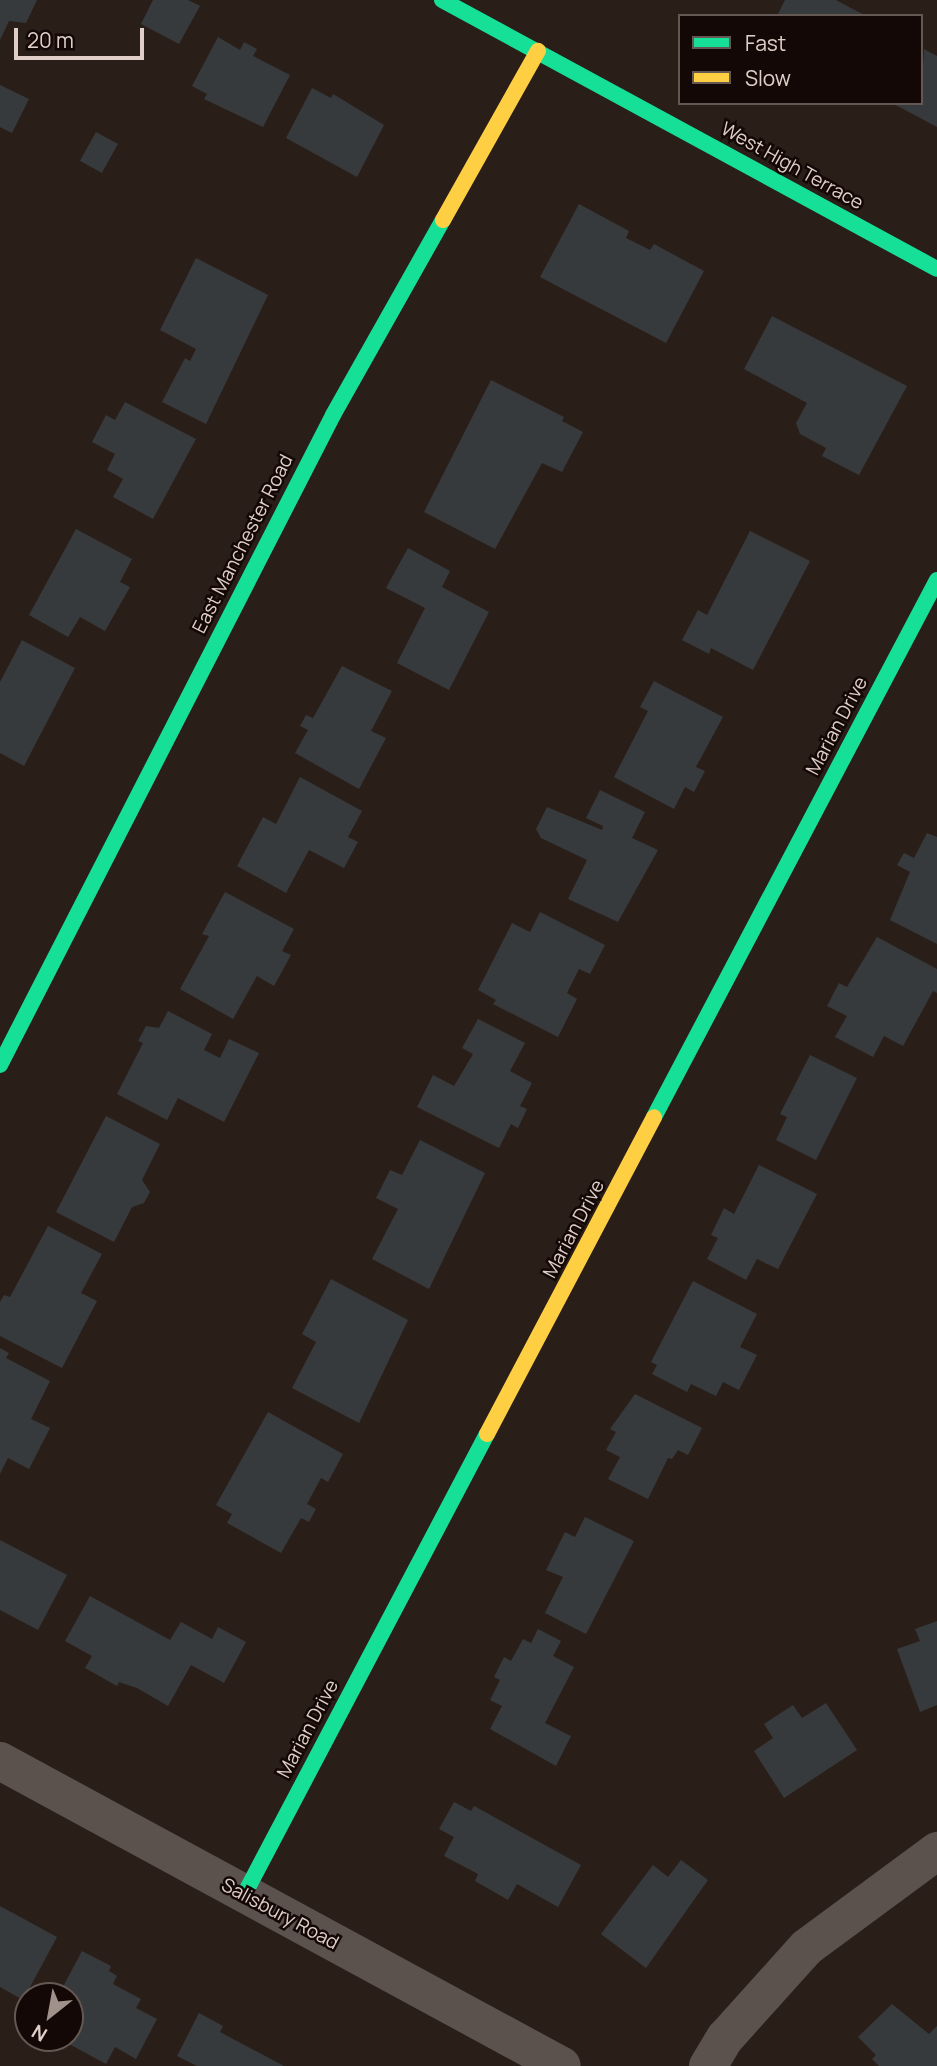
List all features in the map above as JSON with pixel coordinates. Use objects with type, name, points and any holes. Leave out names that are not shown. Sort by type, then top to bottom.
[{"type":"street","name":"West High Terrace","points":[[442,0],[937,269]]},
{"type":"street","name":"East Manchester Road","points":[[0,1065],[333,415],[538,51]]},
{"type":"street","name":"Marian Drive","points":[[244,1895],[937,580]]},
{"type":"street","name":"Salisbury Road","points":[[0,1761],[562,2066]]},
{"type":"street","points":[[708,2066],[724,2038],[807,1947],[937,1851]]},
{"type":"building","points":[[0,0],[37,0],[26,23],[9,21],[0,40]]},
{"type":"building","points":[[153,0],[188,0],[200,6],[179,44],[141,24]]},
{"type":"building","points":[[785,0],[836,0],[862,14],[778,14]]},
{"type":"building","points":[[218,37],[240,50],[244,42],[257,49],[253,56],[290,75],[263,127],[204,99],[207,94],[192,86]]},
{"type":"building","points":[[924,49],[937,56],[937,127],[896,105],[923,105]]},
{"type":"building","points":[[0,85],[29,99],[12,133],[0,127]]},
{"type":"building","points":[[312,88],[331,98],[333,94],[384,125],[357,177],[286,138]]},
{"type":"building","points":[[96,132],[118,144],[102,173],[80,161]]},
{"type":"building","points":[[579,204],[629,231],[626,238],[650,250],[654,244],[704,271],[666,343],[540,277]]},
{"type":"building","points":[[196,258],[268,295],[206,424],[162,402],[185,358],[190,361],[196,349],[160,330]]},
{"type":"building","points":[[772,316],[907,386],[859,475],[822,456],[826,448],[800,434],[796,423],[807,403],[744,369]]},
{"type":"building","points":[[491,380],[564,417],[562,421],[583,432],[562,472],[542,463],[495,549],[424,512]]},
{"type":"building","points":[[125,402],[196,439],[153,519],[113,497],[123,479],[107,470],[115,454],[92,442],[106,415],[115,420]]},
{"type":"building","points":[[76,529],[132,559],[120,582],[130,587],[105,631],[80,617],[68,637],[29,615]]},
{"type":"building","points":[[750,531],[810,561],[753,670],[711,648],[709,654],[682,640],[698,610],[707,615]]},
{"type":"building","points":[[408,548],[450,571],[442,587],[489,612],[449,690],[397,663],[425,608],[386,588]]},
{"type":"building","points":[[22,640],[75,668],[24,766],[0,753],[0,682]]},
{"type":"building","points":[[342,666],[392,691],[371,731],[386,738],[359,789],[295,753],[308,730],[300,726],[306,715],[313,718]]},
{"type":"building","points":[[654,681],[723,717],[696,767],[705,771],[694,792],[685,787],[674,809],[614,777],[648,711],[640,707]]},
{"type":"building","points":[[300,777],[362,811],[348,837],[358,842],[344,868],[309,850],[286,893],[237,866],[263,817],[276,824]]},
{"type":"building","points":[[600,790],[645,812],[632,838],[658,850],[618,922],[568,899],[587,860],[541,838],[536,829],[547,807],[602,830],[603,826],[586,818]]},
{"type":"building","points":[[927,833],[937,837],[937,944],[890,920],[910,872],[897,865],[904,853],[914,858]]},
{"type":"building","points":[[225,892],[294,929],[282,951],[291,955],[274,986],[257,976],[233,1019],[180,989],[209,936],[202,934]]},
{"type":"building","points":[[540,912],[605,945],[590,974],[579,969],[567,993],[577,999],[558,1037],[493,1004],[496,1000],[478,990],[512,923],[530,932]]},
{"type":"building","points":[[877,937],[937,969],[937,993],[933,991],[903,1046],[884,1036],[873,1057],[835,1037],[847,1016],[827,1006],[839,983],[847,987]]},
{"type":"building","points":[[168,1011],[212,1034],[204,1050],[220,1058],[229,1039],[259,1053],[224,1122],[178,1098],[167,1120],[117,1094],[143,1043],[138,1041],[146,1026],[159,1028]]},
{"type":"building","points":[[478,1019],[525,1043],[510,1071],[532,1083],[520,1106],[527,1109],[518,1128],[511,1124],[499,1148],[417,1107],[433,1075],[454,1086],[473,1054],[462,1048]]},
{"type":"building","points":[[810,1055],[857,1078],[816,1160],[776,1140],[787,1117],[780,1114]]},
{"type":"building","points":[[106,1116],[160,1144],[142,1180],[150,1192],[144,1203],[132,1207],[114,1242],[56,1212]]},
{"type":"building","points":[[420,1140],[485,1173],[429,1289],[372,1259],[398,1209],[376,1198],[390,1170],[402,1175]]},
{"type":"building","points":[[759,1165],[817,1194],[778,1269],[757,1259],[746,1280],[707,1259],[718,1238],[711,1235],[724,1208],[734,1214]]},
{"type":"building","points":[[48,1226],[102,1254],[81,1293],[97,1301],[62,1368],[0,1336],[0,1302],[4,1295],[10,1297]]},
{"type":"building","points":[[331,1279],[408,1320],[359,1423],[292,1388],[316,1342],[302,1334]]},
{"type":"building","points":[[693,1281],[757,1314],[740,1347],[757,1355],[739,1390],[723,1382],[716,1396],[691,1384],[687,1392],[652,1374],[657,1365],[651,1362]]},
{"type":"building","points":[[0,1348],[9,1353],[6,1358],[50,1381],[31,1419],[50,1428],[29,1469],[8,1458],[0,1474]]},
{"type":"building","points":[[635,1394],[702,1428],[688,1455],[678,1450],[672,1459],[668,1458],[648,1499],[608,1479],[620,1457],[606,1450],[616,1432],[610,1429]]},
{"type":"building","points":[[268,1412],[343,1454],[328,1482],[321,1478],[307,1504],[316,1509],[309,1522],[301,1518],[281,1553],[227,1523],[232,1514],[216,1505]]},
{"type":"building","points":[[585,1517],[634,1541],[586,1634],[545,1613],[563,1577],[546,1570],[565,1532],[575,1537]]},
{"type":"building","points":[[0,1540],[67,1575],[38,1630],[0,1610]]},
{"type":"building","points":[[90,1596],[170,1640],[181,1622],[212,1639],[218,1627],[246,1642],[224,1683],[191,1665],[168,1706],[137,1688],[119,1682],[117,1686],[85,1668],[92,1656],[65,1641]]},
{"type":"building","points":[[937,1621],[937,1705],[920,1712],[897,1649],[920,1641],[915,1629]]},
{"type":"building","points":[[538,1629],[561,1641],[553,1656],[574,1667],[545,1723],[571,1736],[556,1766],[490,1729],[502,1706],[490,1700],[500,1680],[494,1677],[504,1657],[511,1661],[523,1639],[531,1643]]},
{"type":"building","points":[[826,1703],[857,1750],[784,1798],[754,1751],[773,1738],[764,1724],[793,1705],[802,1718]]},
{"type":"building","points":[[454,1802],[471,1811],[474,1806],[581,1865],[558,1907],[517,1884],[508,1900],[475,1881],[478,1874],[444,1856],[454,1837],[439,1829]]},
{"type":"building","points":[[681,1860],[708,1880],[646,1968],[601,1934],[653,1865],[668,1877]]},
{"type":"building","points":[[0,1906],[57,1937],[33,1982],[14,1982],[14,1995],[0,1987]]},
{"type":"building","points":[[82,1951],[111,1966],[109,1971],[117,1976],[113,1984],[141,1999],[136,2008],[157,2019],[136,2059],[115,2047],[106,2064],[84,2052],[84,1982],[65,1982]]},
{"type":"building","points":[[892,2004],[929,2034],[937,2026],[937,2066],[879,2066],[872,2059],[876,2055],[858,2037]]},
{"type":"building","points":[[199,2013],[223,2026],[220,2032],[284,2066],[197,2066],[177,2056]]},
{"type":"traffic: fast","points":[[442,0],[937,269]]},
{"type":"traffic: fast","points":[[0,1065],[333,415],[443,220]]},
{"type":"traffic: fast","points":[[654,1117],[937,580]]},
{"type":"traffic: fast","points":[[244,1895],[487,1434]]},
{"type":"traffic: slow","points":[[443,220],[538,51]]},
{"type":"traffic: slow","points":[[487,1434],[654,1117]]}]
